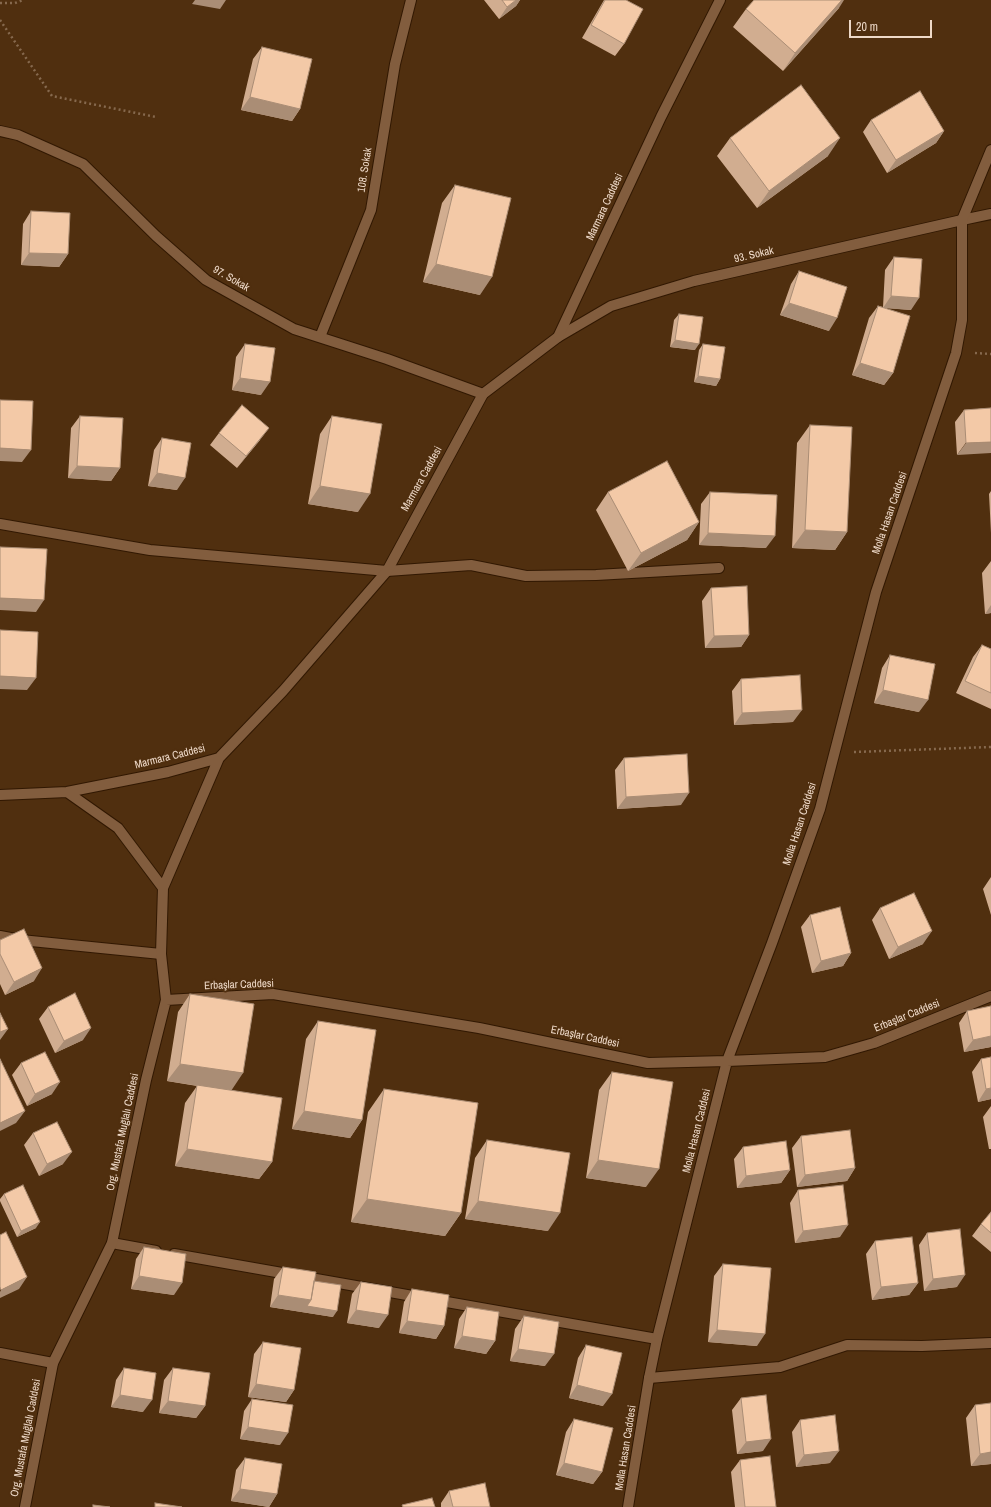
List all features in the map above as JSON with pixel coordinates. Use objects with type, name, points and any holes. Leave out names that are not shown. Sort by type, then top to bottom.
[{"type":"street","name":"108. Sokak","points":[[320,337],[371,210],[395,64],[411,0]]},
{"type":"street","name":"Marmara Caddesi","points":[[0,795],[67,792],[168,772],[218,758],[283,691],[387,571],[483,394],[558,337],[661,117],[720,0]]},
{"type":"street","name":"97. Sokak","points":[[0,131],[18,136],[82,164],[156,236],[206,280],[294,329],[483,394]]},
{"type":"street","name":"Molla Hasan Caddesi","points":[[628,1507],[649,1378],[657,1339],[727,1061],[772,943],[820,809],[876,592],[956,353],[962,320],[962,220],[991,150]]},
{"type":"street","name":"93. Sokak","points":[[558,337],[611,306],[694,281],[991,214]]},
{"type":"street","points":[[0,524],[150,550],[387,571],[471,565],[526,576],[596,575],[719,568]]},
{"type":"street","name":"Org. Mustafa Muğlalı Caddesi","points":[[25,1507],[53,1362],[112,1243],[146,1080],[166,1000],[161,954],[163,888],[218,758]]},
{"type":"street","points":[[67,792],[118,828],[163,888]]},
{"type":"street","points":[[0,936],[20,940],[161,954]]},
{"type":"street","name":"Erbaşlar Caddesi","points":[[166,1000],[273,994],[479,1028],[648,1063],[825,1057],[874,1043],[991,996]]},
{"type":"street","points":[[112,1243],[657,1339]]},
{"type":"street","points":[[649,1378],[780,1368],[847,1345],[922,1346],[991,1343]]},
{"type":"street","points":[[0,1353],[53,1362]]},
{"type":"path","points":[[0,3],[15,3],[23,0]]},
{"type":"path","points":[[0,20],[52,96],[156,117]]},
{"type":"path","points":[[834,753],[991,747]]},
{"type":"building","points":[[502,0],[516,0],[507,7]]},
{"type":"building","points":[[605,0],[626,0],[643,9],[624,44],[591,25]]},
{"type":"building","points":[[754,0],[842,0],[795,53],[746,9]]},
{"type":"building","points":[[262,47],[312,59],[300,109],[250,97]]},
{"type":"building","points":[[801,85],[840,138],[769,191],[730,138]]},
{"type":"building","points":[[920,91],[944,131],[896,160],[871,120]]},
{"type":"building","points":[[455,185],[511,198],[492,277],[436,264]]},
{"type":"building","points":[[31,211],[70,213],[68,254],[29,253]]},
{"type":"building","points":[[894,257],[922,259],[919,298],[891,296]]},
{"type":"building","points":[[799,271],[847,287],[837,318],[789,303]]},
{"type":"building","points":[[878,306],[910,316],[893,373],[860,363]]},
{"type":"building","points":[[679,314],[703,317],[699,344],[675,340]]},
{"type":"building","points":[[245,344],[275,348],[270,382],[240,378]]},
{"type":"building","points":[[703,344],[725,347],[720,379],[698,376]]},
{"type":"building","points":[[0,400],[33,401],[31,450],[0,448]]},
{"type":"building","points":[[242,405],[269,428],[246,456],[219,433]]},
{"type":"building","points":[[991,408],[991,442],[966,443],[964,410]]},
{"type":"building","points":[[80,416],[123,418],[120,468],[77,466]]},
{"type":"building","points":[[332,416],[382,424],[370,494],[320,486]]},
{"type":"building","points":[[810,425],[852,427],[847,532],[805,530]]},
{"type":"building","points":[[162,438],[191,443],[185,478],[157,473]]},
{"type":"building","points":[[667,461],[699,522],[641,553],[608,492]]},
{"type":"building","points":[[710,492],[777,495],[775,536],[708,533]]},
{"type":"building","points":[[0,547],[47,549],[44,600],[0,598]]},
{"type":"building","points":[[747,586],[749,635],[714,636],[711,588]]},
{"type":"building","points":[[0,630],[38,632],[36,678],[0,676]]},
{"type":"building","points":[[982,645],[991,649],[991,693],[965,681]]},
{"type":"building","points":[[890,655],[935,664],[928,700],[883,690]]},
{"type":"building","points":[[800,675],[802,710],[742,713],[741,679]]},
{"type":"building","points":[[687,754],[689,793],[626,797],[624,758]]},
{"type":"building","points":[[914,893],[932,931],[898,947],[880,908]]},
{"type":"building","points":[[840,907],[851,953],[821,961],[810,915]]},
{"type":"building","points":[[24,929],[42,968],[14,982],[0,954],[0,940]]},
{"type":"building","points":[[75,993],[91,1028],[64,1041],[48,1007]]},
{"type":"building","points":[[190,994],[254,1004],[243,1073],[180,1064]]},
{"type":"building","points":[[991,1006],[991,1036],[973,1040],[967,1011]]},
{"type":"building","points":[[0,1013],[8,1029],[0,1032]]},
{"type":"building","points":[[318,1021],[376,1030],[362,1120],[304,1111]]},
{"type":"building","points":[[45,1052],[60,1082],[35,1094],[21,1063]]},
{"type":"building","points":[[991,1057],[991,1088],[986,1089],[981,1059]]},
{"type":"building","points":[[0,1059],[25,1111],[0,1123]]},
{"type":"building","points":[[612,1072],[673,1082],[659,1169],[598,1160]]},
{"type":"building","points":[[197,1085],[282,1098],[272,1162],[187,1149]]},
{"type":"building","points":[[384,1089],[478,1103],[461,1213],[367,1199]]},
{"type":"building","points":[[57,1122],[72,1152],[47,1164],[33,1133]]},
{"type":"building","points":[[850,1130],[855,1168],[805,1175],[801,1136]]},
{"type":"building","points":[[487,1140],[570,1153],[560,1213],[478,1201]]},
{"type":"building","points":[[786,1141],[790,1170],[746,1176],[743,1147]]},
{"type":"building","points":[[23,1185],[40,1222],[21,1231],[4,1194]]},
{"type":"building","points":[[843,1185],[848,1225],[803,1231],[798,1190]]},
{"type":"building","points":[[991,1212],[991,1233],[981,1224]]},
{"type":"building","points":[[960,1229],[965,1275],[933,1279],[927,1233]]},
{"type":"building","points":[[6,1232],[27,1277],[1,1290],[0,1235]]},
{"type":"building","points":[[912,1237],[918,1283],[881,1287],[875,1241]]},
{"type":"building","points":[[144,1247],[186,1254],[182,1283],[139,1276]]},
{"type":"building","points":[[723,1264],[771,1268],[765,1334],[717,1330]]},
{"type":"building","points":[[283,1267],[316,1272],[311,1300],[278,1295]]},
{"type":"building","points":[[314,1281],[341,1285],[337,1311],[307,1306],[311,1300]]},
{"type":"building","points":[[361,1282],[392,1287],[388,1315],[356,1310]]},
{"type":"building","points":[[412,1289],[449,1295],[444,1326],[407,1321]]},
{"type":"building","points":[[467,1307],[499,1312],[495,1341],[462,1336]]},
{"type":"building","points":[[524,1316],[559,1322],[554,1354],[518,1349]]},
{"type":"building","points":[[263,1342],[301,1348],[294,1390],[256,1384]]},
{"type":"building","points":[[586,1345],[622,1353],[612,1394],[577,1385]]},
{"type":"building","points":[[124,1368],[156,1373],[152,1400],[120,1395]]},
{"type":"building","points":[[173,1368],[210,1373],[205,1406],[168,1401]]},
{"type":"building","points":[[766,1395],[771,1439],[746,1442],[741,1398]]},
{"type":"building","points":[[252,1399],[293,1405],[288,1433],[248,1427]]},
{"type":"building","points":[[991,1403],[991,1452],[980,1454],[975,1405]]},
{"type":"building","points":[[835,1415],[839,1451],[804,1455],[800,1420]]},
{"type":"building","points":[[574,1419],[613,1428],[602,1472],[564,1463]]},
{"type":"building","points":[[770,1456],[776,1507],[745,1507],[740,1460]]},
{"type":"building","points":[[245,1458],[282,1464],[277,1494],[240,1489]]},
{"type":"building","points":[[485,1483],[490,1507],[453,1507],[449,1491]]},
{"type":"building","points":[[432,1498],[435,1507],[403,1507],[402,1505]]},
{"type":"building","points":[[155,1503],[182,1507],[155,1507]]},
{"type":"building","points":[[93,1505],[110,1507],[93,1507]]}]
